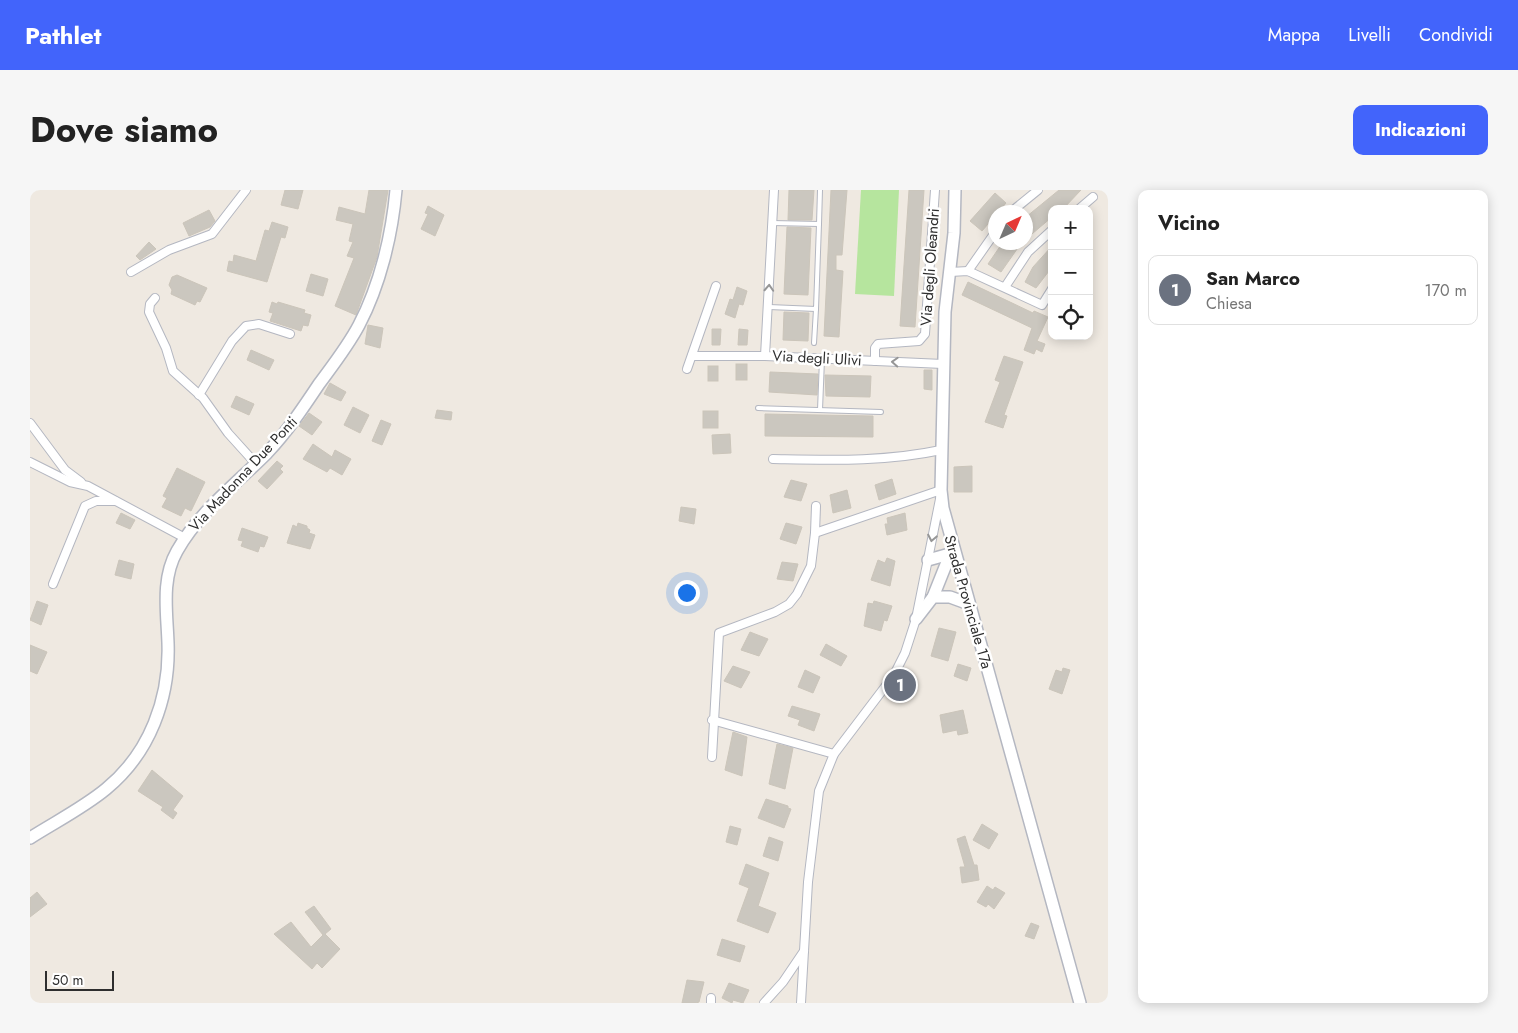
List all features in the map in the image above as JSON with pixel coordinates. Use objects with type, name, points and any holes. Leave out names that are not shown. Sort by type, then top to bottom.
[{"type":"main road","name":"Via Madonna Due Ponti","points":[[30,838],[106,789],[129,766],[149,736],[161,706],[167,676],[167,578],[173,558],[185,538],[207,511],[256,464],[299,414],[353,336],[363,318],[372,295],[389,239],[396,190]]},
{"type":"main road","name":"Strada Provinciale 17a","points":[[956,190],[943,364],[941,490],[953,555],[969,604],[1080,1003]]},
{"type":"main road","points":[[928,560],[953,555]]},
{"type":"main road","points":[[916,619],[933,597],[953,555]]},
{"type":"main road","points":[[933,597],[950,597],[969,604]]},
{"type":"street","points":[[131,272],[169,250],[212,234],[246,190]]},
{"type":"street","name":"Via degli Ulivi","points":[[774,190],[765,356],[943,364]]},
{"type":"street","name":"Via degli Oleandri","points":[[875,361],[875,348],[878,344],[918,341],[925,334],[935,190]]},
{"type":"street","points":[[1020,205],[1038,190]]},
{"type":"street","points":[[1084,205],[1093,197]]},
{"type":"street","points":[[1005,287],[1028,252],[1048,234]]},
{"type":"street","points":[[968,271],[988,242]]},
{"type":"street","points":[[950,272],[968,271],[1042,305],[1048,295]]},
{"type":"street","points":[[688,369],[716,286]]},
{"type":"street","points":[[154,298],[150,304],[149,312],[166,348],[173,371],[199,395],[228,433],[256,464]]},
{"type":"street","points":[[199,395],[232,341],[246,326],[259,324],[290,334]]},
{"type":"street","points":[[692,356],[765,356]]},
{"type":"street","points":[[30,423],[65,470],[88,486],[185,538]]},
{"type":"street","points":[[773,459],[858,460],[912,456],[942,450]]},
{"type":"street","points":[[30,462],[70,482],[88,486]]},
{"type":"street","points":[[801,1003],[808,882],[816,808],[822,783],[834,754],[894,675],[905,654],[916,619],[941,490],[815,533]]},
{"type":"street","points":[[53,584],[85,506],[96,501],[118,501]]},
{"type":"street","points":[[712,757],[712,720],[719,633],[775,612],[789,604],[797,594],[811,566],[816,506]]},
{"type":"street","points":[[712,720],[834,754]]},
{"type":"street","points":[[764,1003],[783,982],[805,950]]},
{"type":"lane","points":[[814,343],[820,190]]},
{"type":"lane","points":[[772,223],[818,224]]},
{"type":"lane","points":[[768,308],[816,309]]},
{"type":"lane","points":[[820,410],[822,359]]},
{"type":"lane","points":[[758,408],[881,412]]},
{"type":"green space","points":[[861,190],[899,190],[894,296],[855,294]]},
{"type":"building","points":[[285,190],[303,190],[298,209],[281,205]]},
{"type":"building","points":[[369,190],[388,190],[377,257],[356,315],[335,306],[354,258],[347,256],[353,242],[349,241],[353,224],[336,220],[339,207],[365,214]]},
{"type":"building","points":[[789,190],[814,190],[812,220],[788,220]]},
{"type":"building","points":[[831,190],[847,190],[842,255],[836,255],[836,270],[843,271],[839,337],[824,336]]},
{"type":"building","points":[[909,190],[924,190],[915,327],[900,326]]},
{"type":"building","points":[[1059,190],[1081,190],[1067,205],[1048,205],[1048,220],[1033,233],[1033,211]]},
{"type":"building","points":[[995,193],[1006,203],[1004,205],[988,205],[988,224],[982,231],[970,221]]},
{"type":"building","points":[[428,206],[444,215],[435,236],[421,229],[428,214],[425,213]]},
{"type":"building","points":[[209,210],[215,221],[210,227],[189,236],[183,223]]},
{"type":"building","points":[[272,222],[288,227],[285,238],[281,237],[267,282],[227,271],[229,261],[233,262],[234,255],[256,261],[265,230],[269,231]]},
{"type":"building","points":[[787,227],[811,228],[808,295],[784,294]]},
{"type":"building","points":[[149,242],[156,249],[140,260],[136,256]]},
{"type":"building","points":[[998,250],[1016,250],[1001,272],[988,264]]},
{"type":"building","points":[[1048,250],[1048,272],[1036,288],[1025,282],[1033,267]]},
{"type":"building","points":[[311,274],[328,279],[323,296],[306,291]]},
{"type":"building","points":[[177,275],[207,288],[200,302],[197,301],[195,305],[171,294],[172,290],[169,285],[172,277]]},
{"type":"building","points":[[968,282],[1033,313],[1034,311],[1048,317],[1037,341],[1045,344],[1042,352],[1036,349],[1034,354],[1024,350],[1032,328],[962,295]]},
{"type":"building","points":[[737,287],[747,291],[743,305],[739,304],[735,318],[725,314],[730,299],[733,300]]},
{"type":"building","points":[[272,302],[305,310],[304,313],[311,315],[308,326],[303,325],[301,331],[270,321],[273,313],[269,312]]},
{"type":"building","points":[[784,312],[809,313],[808,341],[783,340]]},
{"type":"building","points":[[368,325],[383,328],[380,348],[365,344]]},
{"type":"building","points":[[712,329],[721,329],[720,345],[712,345]]},
{"type":"building","points":[[739,329],[748,330],[747,345],[738,345]]},
{"type":"building","points":[[251,350],[274,360],[269,370],[247,360]]},
{"type":"building","points":[[1004,356],[1023,362],[1004,415],[1007,416],[1003,428],[985,422],[1000,382],[995,380]]},
{"type":"building","points":[[736,364],[747,364],[747,380],[736,380]]},
{"type":"building","points":[[708,366],[718,366],[718,381],[708,381]]},
{"type":"building","points":[[924,370],[932,370],[932,390],[924,389]]},
{"type":"building","points":[[770,372],[818,374],[817,395],[769,392]]},
{"type":"building","points":[[825,375],[871,376],[870,397],[826,396]]},
{"type":"building","points":[[330,383],[346,392],[341,401],[324,394]]},
{"type":"building","points":[[236,396],[254,404],[249,415],[231,407]]},
{"type":"building","points":[[353,407],[369,415],[360,433],[344,425]]},
{"type":"building","points":[[437,410],[452,412],[451,420],[435,418]]},
{"type":"building","points":[[703,411],[718,411],[718,428],[703,428]]},
{"type":"building","points":[[309,413],[322,422],[312,435],[299,426]]},
{"type":"building","points":[[765,414],[873,416],[873,437],[765,436]]},
{"type":"building","points":[[381,420],[391,424],[382,445],[372,441]]},
{"type":"building","points":[[730,434],[731,453],[713,454],[712,435]]},
{"type":"building","points":[[313,444],[332,457],[335,450],[351,459],[342,475],[330,468],[327,472],[303,459]]},
{"type":"building","points":[[277,461],[283,466],[280,469],[283,472],[267,489],[258,481]]},
{"type":"building","points":[[972,466],[972,492],[954,492],[954,467]]},
{"type":"building","points":[[177,468],[205,482],[191,511],[185,508],[181,516],[162,507],[167,498],[163,496]]},
{"type":"building","points":[[892,479],[896,494],[879,500],[875,485]]},
{"type":"building","points":[[791,480],[807,484],[801,501],[784,497]]},
{"type":"building","points":[[847,490],[851,508],[833,513],[830,495]]},
{"type":"building","points":[[681,507],[696,509],[694,524],[679,521]]},
{"type":"building","points":[[121,513],[135,520],[130,529],[116,523]]},
{"type":"building","points":[[905,513],[907,530],[887,535],[885,524],[888,524],[887,518]]},
{"type":"building","points":[[298,523],[307,526],[310,530],[309,533],[315,535],[310,549],[287,543],[293,525],[297,527]]},
{"type":"building","points":[[786,523],[802,527],[796,544],[780,539]]},
{"type":"building","points":[[242,528],[268,537],[264,547],[260,546],[258,552],[241,546],[243,541],[238,540]]},
{"type":"building","points":[[887,558],[895,561],[890,586],[871,580],[878,560],[885,563]]},
{"type":"building","points":[[119,560],[134,564],[131,579],[115,575]]},
{"type":"building","points":[[782,562],[798,564],[793,581],[777,579]]},
{"type":"building","points":[[37,601],[48,605],[41,625],[30,620]]},
{"type":"building","points":[[874,601],[892,606],[887,621],[884,620],[881,631],[864,626],[868,603],[873,604]]},
{"type":"building","points":[[939,628],[956,632],[948,661],[931,656]]},
{"type":"building","points":[[750,632],[768,639],[759,656],[741,650]]},
{"type":"building","points":[[826,644],[847,656],[841,666],[820,655]]},
{"type":"building","points":[[30,645],[47,652],[37,674],[30,671]]},
{"type":"building","points":[[958,664],[971,668],[967,681],[954,676]]},
{"type":"building","points":[[733,666],[750,672],[741,688],[724,681]]},
{"type":"building","points":[[1063,668],[1070,670],[1062,694],[1049,689],[1056,670],[1062,672]]},
{"type":"building","points":[[805,670],[820,677],[813,693],[798,687]]},
{"type":"building","points":[[792,706],[820,714],[814,731],[798,725],[800,720],[788,716]]},
{"type":"building","points":[[963,710],[968,733],[958,735],[957,730],[943,733],[940,715]]},
{"type":"building","points":[[733,732],[747,737],[742,776],[725,770]]},
{"type":"building","points":[[777,744],[793,748],[785,789],[769,784]]},
{"type":"building","points":[[152,770],[183,796],[173,810],[177,813],[173,819],[161,810],[163,807],[138,791]]},
{"type":"building","points":[[766,799],[788,806],[791,809],[784,828],[758,818]]},
{"type":"building","points":[[982,824],[998,834],[989,849],[973,840]]},
{"type":"building","points":[[730,826],[741,829],[737,845],[726,842]]},
{"type":"building","points":[[965,836],[974,865],[977,865],[979,880],[962,883],[960,867],[965,867],[957,839]]},
{"type":"building","points":[[769,837],[783,842],[778,861],[763,856]]},
{"type":"building","points":[[746,864],[769,873],[758,906],[776,913],[768,933],[737,921],[749,888],[739,884]]},
{"type":"building","points":[[987,886],[993,890],[995,887],[1005,893],[994,909],[988,904],[986,907],[977,902]]},
{"type":"building","points":[[37,892],[47,904],[30,917],[30,898]]},
{"type":"building","points":[[314,906],[331,929],[325,934],[340,949],[322,968],[317,963],[312,969],[274,934],[291,922],[311,947],[323,935],[305,912]]},
{"type":"building","points":[[1031,923],[1039,926],[1034,939],[1025,936]]},
{"type":"building","points":[[722,939],[745,946],[740,962],[717,955]]},
{"type":"building","points":[[687,980],[704,982],[699,1002],[682,1003]]},
{"type":"building","points":[[729,983],[749,990],[743,1003],[733,1000],[732,1003],[722,998]]},
{"type":"place","name":"San Marco","points":[[900,685]]}]
